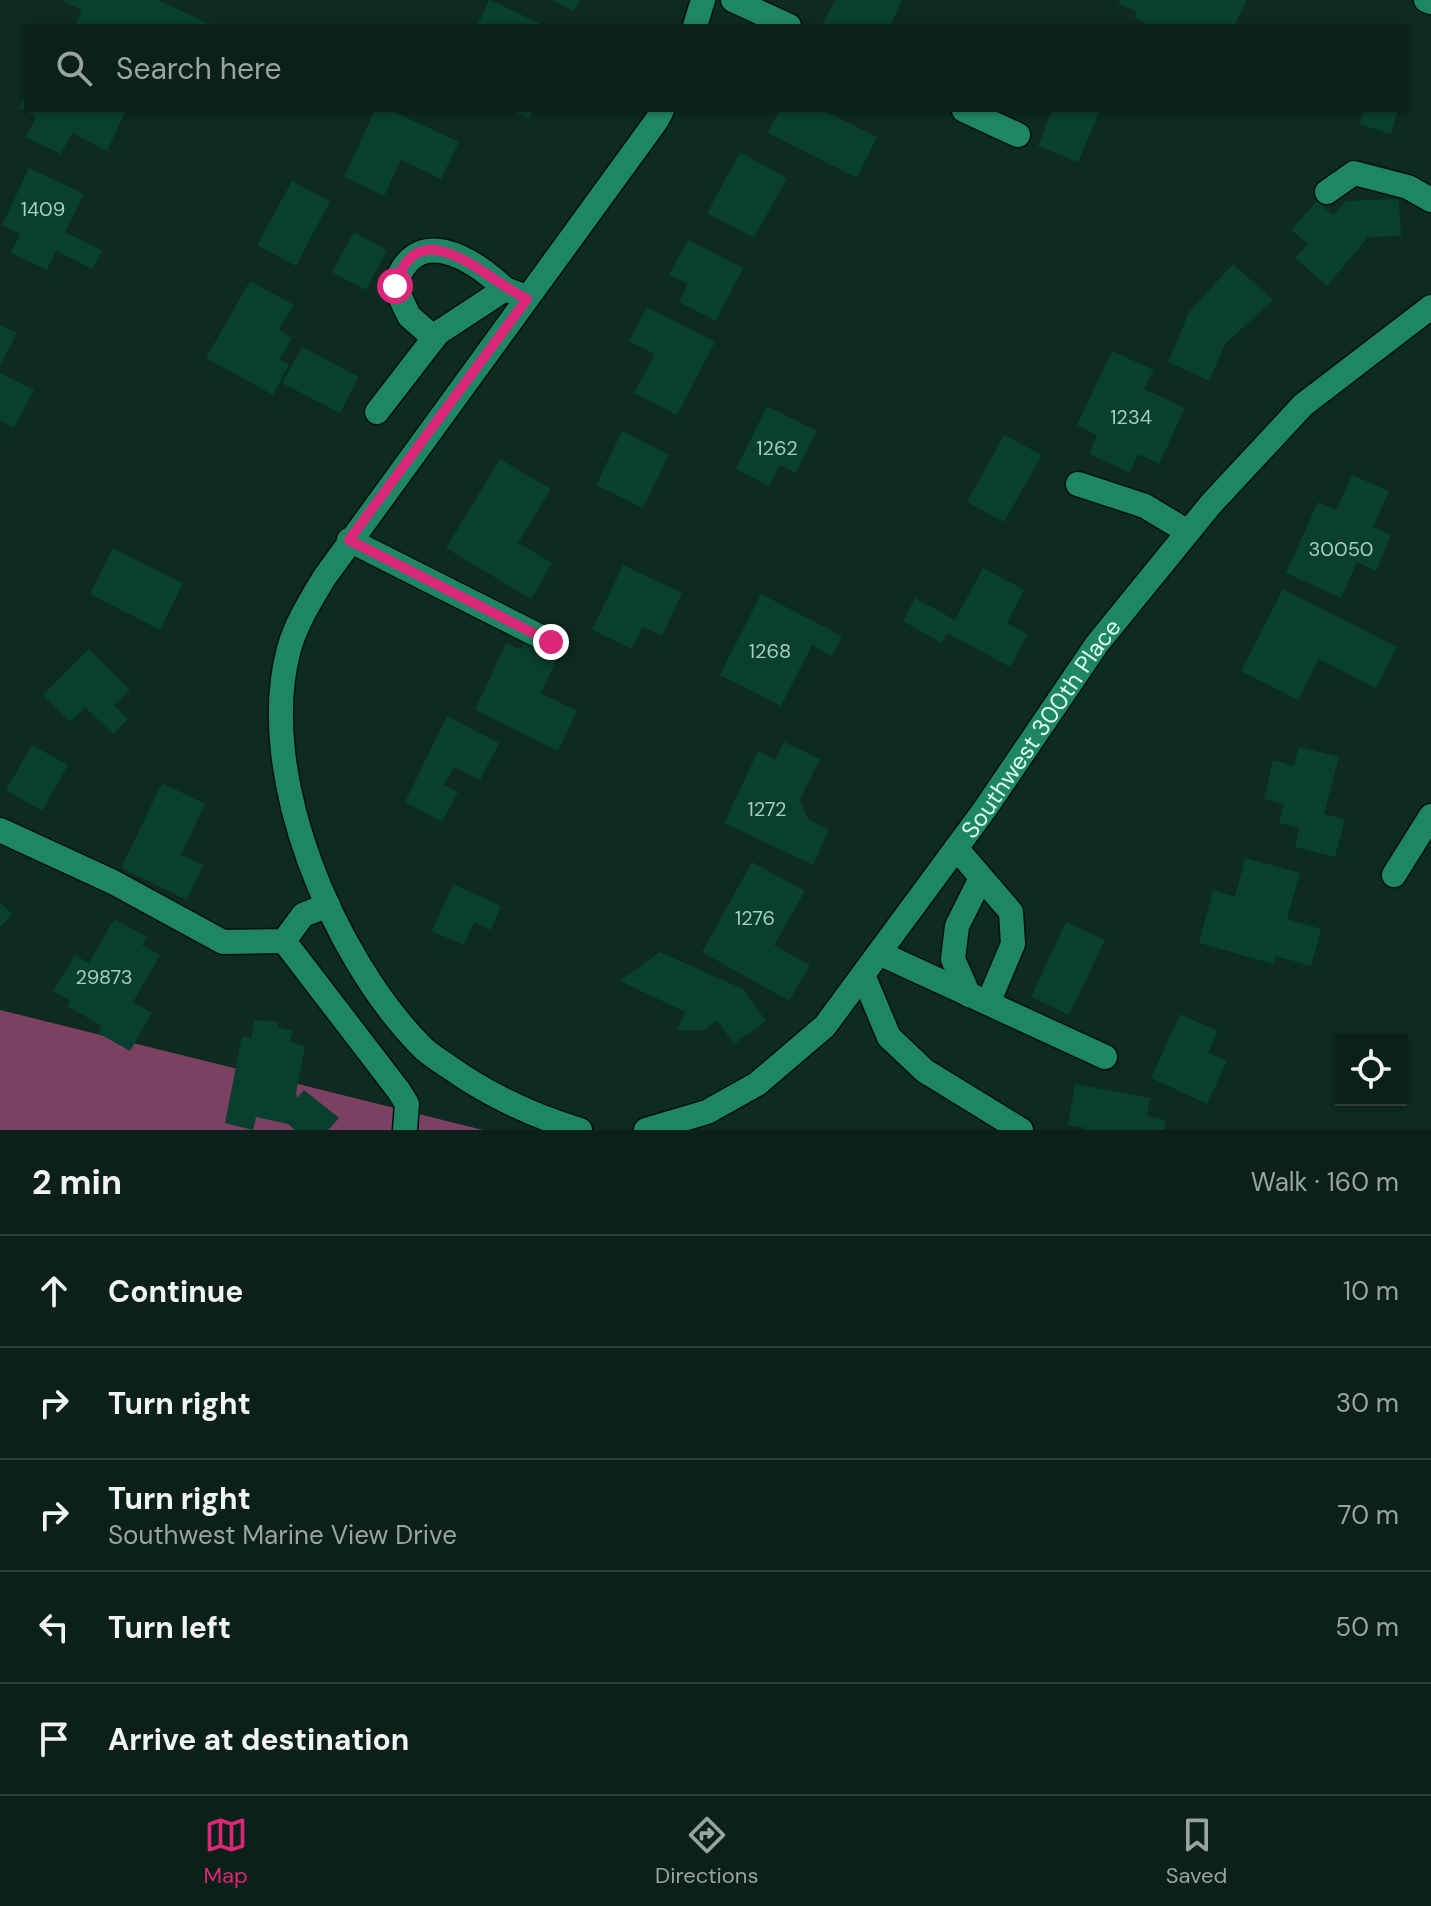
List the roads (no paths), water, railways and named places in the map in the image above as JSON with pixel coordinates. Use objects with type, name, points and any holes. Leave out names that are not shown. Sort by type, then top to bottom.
[{"type":"street","points":[[696,24],[703,0]]},
{"type":"street","points":[[733,0],[785,24]]},
{"type":"street","points":[[580,1130],[536,1117],[471,1083],[421,1047],[372,987],[339,932],[310,866],[281,755],[282,696],[289,649],[304,611],[349,540],[516,294],[661,112]]},
{"type":"street","points":[[968,112],[1018,135]]},
{"type":"street","points":[[1327,192],[1354,173],[1408,187],[1431,200]]},
{"type":"street","points":[[434,338],[409,316],[395,286],[413,256],[429,248],[446,251],[490,274],[516,294]]},
{"type":"street","points":[[377,412],[434,338],[516,294]]},
{"type":"street","name":"Southwest 300th Place","points":[[646,1130],[707,1112],[757,1084],[825,1026],[956,848],[1097,644],[1211,504],[1303,405],[1431,307]]},
{"type":"street","points":[[1078,484],[1145,506],[1188,532]]},
{"type":"street","points":[[349,540],[551,642]]},
{"type":"street","points":[[1394,875],[1431,816]]},
{"type":"street","points":[[0,830],[113,882],[223,942],[284,941]]},
{"type":"street","points":[[956,848],[1011,912],[1013,944],[978,999]]},
{"type":"street","points":[[978,999],[953,959],[957,926],[981,878]]},
{"type":"street","points":[[284,941],[303,915],[328,905]]},
{"type":"street","points":[[284,941],[399,1091],[407,1104],[405,1130]]},
{"type":"street","points":[[879,953],[1105,1057]]},
{"type":"street","points":[[863,975],[889,1037],[925,1071],[1021,1130]]}]
